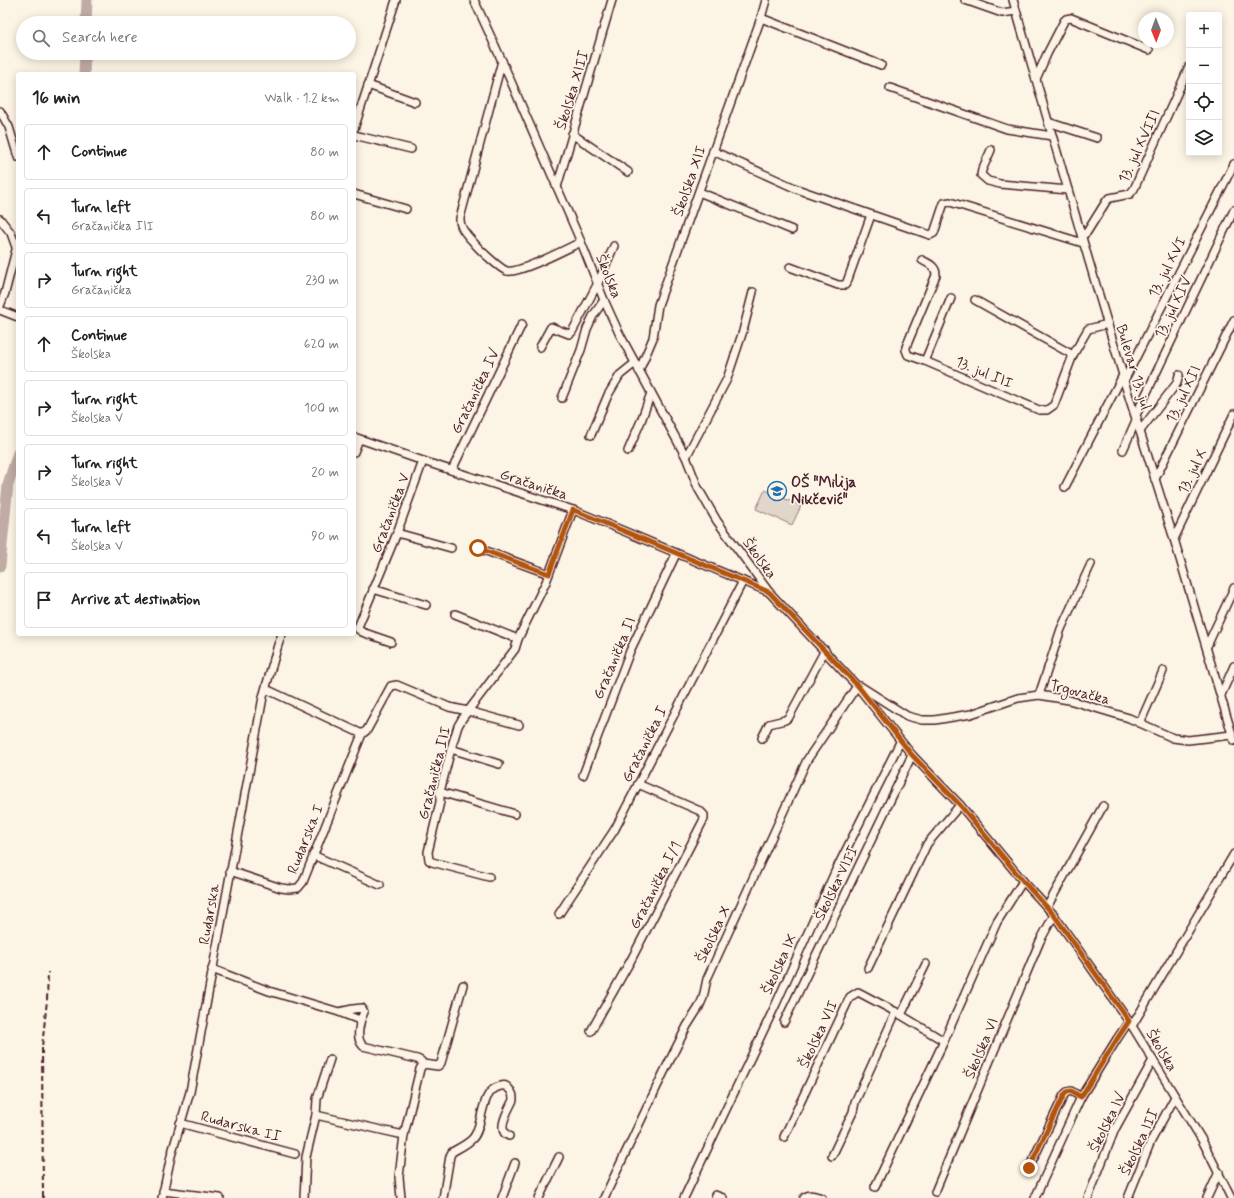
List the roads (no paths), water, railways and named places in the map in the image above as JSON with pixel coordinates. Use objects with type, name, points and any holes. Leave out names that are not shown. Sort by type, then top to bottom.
[{"type":"street","points":[[356,123],[396,0]]},
{"type":"street","name":"Školska","points":[[474,0],[581,242],[604,300],[639,371],[686,457],[698,488],[717,521],[769,592],[858,686],[900,742],[960,805],[1023,881],[1054,915],[1131,1023],[1202,1140],[1231,1198]]},
{"type":"street","name":"Školska XIII","points":[[557,187],[612,0]]},
{"type":"street","name":"Školska XII","points":[[639,371],[653,338],[658,305],[761,18],[766,0]]},
{"type":"street","points":[[965,0],[1002,13],[1016,11]]},
{"type":"street","name":"Bulevar 13. jul","points":[[1013,0],[1082,240],[1207,646],[1233,738]]},
{"type":"street","points":[[761,18],[881,65]]},
{"type":"street","points":[[1036,79],[1047,54],[1066,19],[1071,18],[1149,50]]},
{"type":"street","points":[[502,61],[460,218],[460,226],[478,248],[504,269],[509,271],[537,263],[581,242]]},
{"type":"street","name":"13. jul XVIII","points":[[1082,240],[1107,200],[1130,194],[1134,189],[1186,74]]},
{"type":"street","points":[[368,85],[415,102]]},
{"type":"street","points":[[890,88],[1007,129],[1052,136]]},
{"type":"street","points":[[0,111],[9,127],[16,150]]},
{"type":"street","points":[[1048,122],[1097,138]]},
{"type":"street","points":[[572,134],[628,172]]},
{"type":"street","points":[[356,135],[411,149]]},
{"type":"street","points":[[991,150],[981,174],[988,181],[1000,184],[1068,190]]},
{"type":"street","points":[[712,151],[797,189],[930,235],[934,233],[944,203],[950,202],[1082,240]]},
{"type":"street","name":"13. jul XVI","points":[[1065,488],[1124,378],[1234,164]]},
{"type":"street","points":[[699,192],[792,230]]},
{"type":"street","points":[[356,195],[406,209]]},
{"type":"street","name":"13. jul XIV","points":[[1123,450],[1136,416],[1234,210]]},
{"type":"street","points":[[790,267],[838,285],[845,285],[871,215]]},
{"type":"street","points":[[0,219],[16,242]]},
{"type":"street","points":[[540,348],[552,327],[571,334],[598,283],[614,246]]},
{"type":"street","points":[[0,306],[5,293],[16,248]]},
{"type":"street","name":"13. jul III","points":[[922,260],[933,266],[936,274],[906,350],[908,355],[1039,410],[1047,410],[1054,405],[1073,355],[1088,329],[1091,327],[1108,324]]},
{"type":"street","points":[[686,457],[727,379],[743,331],[753,292]]},
{"type":"street","points":[[925,361],[950,298]]},
{"type":"street","points":[[562,398],[581,350],[587,328],[604,300]]},
{"type":"street","points":[[975,300],[1073,355]]},
{"type":"street","points":[[0,310],[16,316]]},
{"type":"street","name":"13. jul XII","points":[[1155,479],[1234,320]]},
{"type":"street","name":"Gračanička IV","points":[[452,470],[522,324]]},
{"type":"street","points":[[591,435],[608,395],[620,375],[635,363]]},
{"type":"street","points":[[1140,431],[1177,383],[1179,375]]},
{"type":"street","points":[[628,451],[642,421],[651,393]]},
{"type":"street","name":"13. jul X","points":[[1174,539],[1234,414]]},
{"type":"street","name":"Gračanička","points":[[356,438],[423,462],[452,470],[573,510],[769,592]]},
{"type":"street","name":"Gračanička V","points":[[391,642],[362,632],[358,629],[359,623],[397,533],[423,462]]},
{"type":"street","name":"Gračanička III","points":[[489,877],[432,862],[428,856],[440,802],[440,792],[458,726],[515,649],[518,639],[549,574],[573,510]]},
{"type":"street","points":[[397,533],[451,548]]},
{"type":"street","points":[[478,548],[549,574]]},
{"type":"street","name":"Gračanička II","points":[[583,775],[630,651],[676,554]]},
{"type":"street","points":[[1039,695],[1061,629],[1091,564]]},
{"type":"street","name":"Gračanička I","points":[[559,914],[615,829],[743,581]]},
{"type":"street","points":[[1207,646],[1234,588]]},
{"type":"street","points":[[373,589],[426,605]]},
{"type":"street","points":[[455,614],[518,639]]},
{"type":"street","name":"Rudarska","points":[[163,1194],[171,1156],[190,1092],[230,871],[266,689],[281,636]]},
{"type":"street","points":[[762,738],[769,724],[785,720],[789,717],[824,650]]},
{"type":"street","points":[[1221,695],[1234,666]]},
{"type":"street","points":[[1140,723],[1163,671]]},
{"type":"street","name":"Rudarska I","points":[[230,871],[281,888],[298,888],[303,882],[362,734],[367,730],[391,686],[397,685],[449,707],[468,711]]},
{"type":"street","name":"Trgovačka","points":[[858,686],[868,690],[894,709],[907,716],[922,720],[935,720],[971,714],[1018,698],[1039,695],[1069,700],[1129,718],[1180,740],[1233,738]]},
{"type":"street","name":"Školska X","points":[[604,1198],[662,1076],[699,1007],[703,998],[707,979],[807,760],[858,686]]},
{"type":"street","points":[[266,689],[362,734]]},
{"type":"street","points":[[468,711],[519,725]]},
{"type":"street","name":"Školska IX","points":[[684,1198],[776,1004],[835,872],[900,742]]},
{"type":"street","points":[[451,749],[499,764]]},
{"type":"street","name":"Školska VIII","points":[[784,1022],[912,755]]},
{"type":"street","name":"Gračanička I/1","points":[[591,1031],[631,960],[704,819],[704,815],[700,810],[638,784]]},
{"type":"street","points":[[440,792],[515,814]]},
{"type":"street","points":[[868,968],[927,844],[960,805]]},
{"type":"street","points":[[1047,907],[1103,806]]},
{"type":"street","points":[[1035,1198],[1081,1097],[1117,1039],[1131,1023],[1234,854]]},
{"type":"street","points":[[314,855],[380,885]]},
{"type":"street","points":[[875,1187],[944,1041],[997,922],[1023,881]]},
{"type":"street","name":"Školska VI","points":[[935,1192],[1040,941],[1054,915]]},
{"type":"street","points":[[832,1156],[853,1112],[855,1102],[898,1014],[926,964]]},
{"type":"street","points":[[212,969],[270,991],[361,1019]]},
{"type":"street","points":[[339,1012],[362,1008],[364,1012],[361,1019],[359,1037],[363,1046],[421,1060],[423,1064],[438,1066],[441,1063],[463,985]]},
{"type":"street","name":"Školska VII","points":[[784,1137],[850,997],[854,993],[858,992],[944,1041]]},
{"type":"street","points":[[304,1198],[306,1157],[316,1115],[317,1099],[330,1059]]},
{"type":"street","name":"Školska IV","points":[[1088,1198],[1115,1129],[1154,1060]]},
{"type":"street","points":[[402,1198],[399,1177],[404,1134],[410,1107],[423,1064]]},
{"type":"street","points":[[443,1198],[450,1156],[452,1152],[473,1138],[476,1133],[482,1109],[494,1088],[499,1086],[509,1088],[513,1096],[513,1100],[503,1124],[503,1131],[505,1135],[509,1136]]},
{"type":"street","points":[[1029,1168],[1064,1095],[1071,1091],[1081,1097]]},
{"type":"street","name":"Školska III","points":[[1128,1198],[1151,1141],[1175,1097]]},
{"type":"street","points":[[316,1115],[404,1134]]},
{"type":"street","name":"Rudarska II","points":[[180,1123],[295,1154]]},
{"type":"street","points":[[539,1198],[559,1157]]},
{"type":"street","points":[[502,1198],[515,1163]]},
{"type":"street","points":[[1207,1198],[1218,1172]]},
{"type":"street","points":[[163,1194],[220,1198]]},
{"type":"street","points":[[715,1195],[723,1198]]},
{"type":"street","points":[[804,1198],[812,1195],[822,1198]]},
{"type":"waterway","points":[[86,16],[87,0]]},
{"type":"waterway","points":[[84,72],[85,60]]},
{"type":"waterway","points":[[0,566],[8,484],[16,459]]},
{"type":"railway","points":[[43,1198],[42,1047],[47,1000],[48,972]]},
{"type":"place","name":"OŠ \"Milija Nikčević\"","points":[[777,491]]}]
